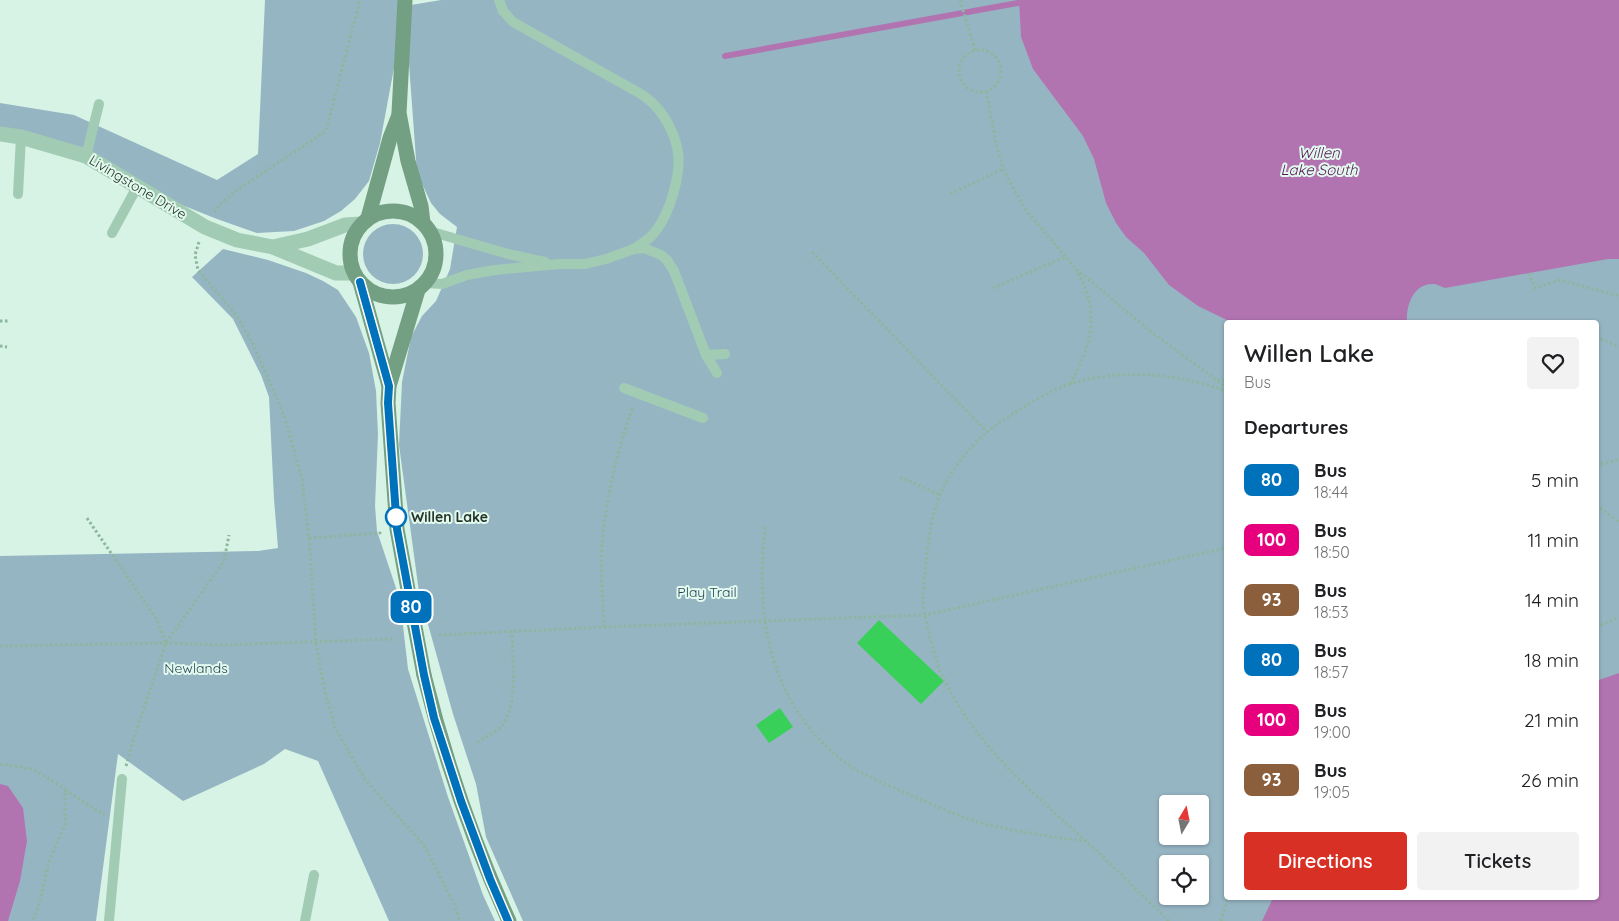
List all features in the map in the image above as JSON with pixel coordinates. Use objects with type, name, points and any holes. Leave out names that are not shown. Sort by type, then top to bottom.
[{"type":"street","points":[[356,278],[369,291],[381,296],[394,298],[406,295],[422,286],[432,274],[436,263],[434,241],[426,227],[408,162],[399,113],[405,0]]},
{"type":"street","points":[[389,386],[350,263],[350,242],[364,221],[399,113]]},
{"type":"street","name":"Livingstone Drive","points":[[0,134],[22,137],[86,156],[205,227],[237,240],[273,247],[336,273],[356,278]]},
{"type":"street","points":[[364,221],[382,212],[397,211],[406,213],[426,227]]},
{"type":"street","name":"Livingstone Drive","points":[[273,247],[308,239],[345,225],[364,221]]},
{"type":"street","points":[[422,286],[389,386],[388,403],[397,529],[424,675],[434,718],[461,801],[508,921]]},
{"type":"lane","points":[[498,0],[513,22],[649,99],[666,122],[678,149],[678,164],[673,196],[666,214],[655,233],[634,249]]},
{"type":"lane","points":[[86,156],[99,104]]},
{"type":"lane","points":[[18,194],[22,137]]},
{"type":"lane","points":[[112,233],[138,187]]},
{"type":"lane","points":[[426,227],[508,254],[559,264]]},
{"type":"lane","points":[[422,286],[442,284],[467,275],[495,270],[559,264],[585,264],[634,249],[644,248],[651,250],[661,255],[670,265],[680,285],[706,355],[716,373]]},
{"type":"lane","points":[[706,355],[725,354]]},
{"type":"lane","points":[[624,388],[703,418]]},
{"type":"lane","points":[[109,921],[122,778]]},
{"type":"lane","points":[[305,921],[314,875]]},
{"type":"path","points":[[211,216],[222,202],[234,192],[326,131],[360,0]]},
{"type":"path","points":[[960,2],[975,50]]},
{"type":"path","points":[[975,50],[989,51],[997,57],[1000,63],[1001,73],[999,80],[996,85],[986,91],[974,91],[965,86],[961,80],[960,62],[965,55],[975,50]]},
{"type":"path","points":[[986,91],[1003,169],[1025,209],[1075,268],[1150,331],[1224,387]]},
{"type":"path","points":[[950,194],[1003,169]]},
{"type":"path","points":[[200,238],[195,255],[198,270],[237,316],[254,346],[285,418],[302,479],[309,538],[316,643],[324,688],[335,728],[366,782],[424,844],[453,902],[460,921]]},
{"type":"path","points":[[812,252],[987,432]]},
{"type":"path","points":[[993,288],[1065,257]]},
{"type":"path","points":[[1070,384],[1086,353],[1090,339],[1091,317],[1090,300],[1075,268]]},
{"type":"path","points":[[1530,273],[1535,288],[1560,280],[1619,296]]},
{"type":"path","points":[[0,320],[9,321]]},
{"type":"path","points":[[1599,338],[1619,347]]},
{"type":"path","points":[[0,346],[7,347]]},
{"type":"path","points":[[1169,921],[1086,841],[1006,768],[984,742],[952,694],[939,669],[925,615],[923,599],[928,545],[937,501],[952,471],[987,432],[1022,408],[1050,392],[1070,384],[1105,377],[1141,374],[1182,378],[1224,388]]},
{"type":"path","points":[[1217,380],[1224,380]]},
{"type":"path","points":[[604,627],[602,547],[609,491],[620,442],[637,393]]},
{"type":"path","points":[[1599,464],[1619,460]]},
{"type":"path","points":[[900,477],[940,495]]},
{"type":"path","points":[[1599,507],[1619,522]]},
{"type":"path","points":[[87,518],[157,620],[166,643]]},
{"type":"path","points":[[309,538],[380,533],[379,526]]},
{"type":"path","points":[[765,528],[761,559],[765,621],[770,651],[786,691],[805,722],[824,745],[847,764],[943,809],[985,824],[1086,841]]},
{"type":"path","points":[[122,778],[166,643],[224,561],[229,535]]},
{"type":"path","points":[[439,635],[925,615],[1224,548]]},
{"type":"path","points":[[1599,625],[1619,617]]},
{"type":"path","points":[[477,742],[500,728],[510,710],[513,685],[512,631]]},
{"type":"path","points":[[0,646],[166,643],[223,645],[392,639]]},
{"type":"path","points":[[0,764],[33,768],[118,826]]},
{"type":"path","points":[[32,921],[38,908],[50,858],[65,825],[65,789]]},
{"type":"path","points":[[1220,921],[1227,900]]},
{"type":"green space","name":"Willen Lake","points":[[265,0],[405,0],[405,6],[441,0],[1619,0],[1619,921],[523,921],[486,837],[476,784],[453,714],[419,592],[399,445],[402,382],[411,337],[422,316],[436,301],[450,269],[457,227],[440,214],[431,203],[417,173],[405,9],[380,143],[369,181],[355,199],[341,211],[324,221],[294,231],[257,233],[137,187],[86,156],[0,134],[0,103],[74,115],[217,180],[258,154]]},
{"type":"green space","points":[[387,224],[399,224],[410,229],[418,237],[423,248],[421,266],[410,279],[399,284],[387,284],[376,279],[368,271],[363,260],[363,248],[368,237],[376,229]]},
{"type":"green space","name":"Newlands","points":[[223,249],[268,260],[323,281],[338,290],[356,317],[369,353],[376,391],[378,434],[375,506],[377,531],[400,600],[408,669],[448,797],[483,895],[495,921],[389,921],[318,761],[285,749],[264,764],[183,801],[118,754],[96,921],[0,921],[0,556],[258,551],[278,548],[269,397],[261,375],[233,319],[192,277]]},
{"type":"water","name":"Willen Lake South","points":[[1019,0],[1619,0],[1619,259],[1608,259],[1445,288],[1435,284],[1427,285],[1416,291],[1412,297],[1407,320],[1227,320],[1198,306],[1169,285],[1144,253],[1126,237],[1116,223],[1106,203],[1094,159],[1083,136],[1033,69],[1021,37]]},
{"type":"water","points":[[1619,673],[1619,921],[1262,921],[1272,900],[1599,900],[1599,680]]},
{"type":"water","points":[[0,784],[8,786],[23,808],[27,841],[20,881],[8,921],[0,921]]},
{"type":"building","points":[[879,620],[944,681],[921,704],[857,643]]},
{"type":"building","points":[[780,708],[793,727],[769,743],[756,725]]},
{"type":"waterway","points":[[725,56],[1018,3]]},
{"type":"bus line","name":"80","points":[[360,282],[389,386],[388,403],[397,529],[424,675],[434,718],[461,801],[508,921]]},
{"type":"place","name":"Willen Lake","points":[[396,517]]},
{"type":"park label","name":"Play Trail","points":[[707,592]]}]
